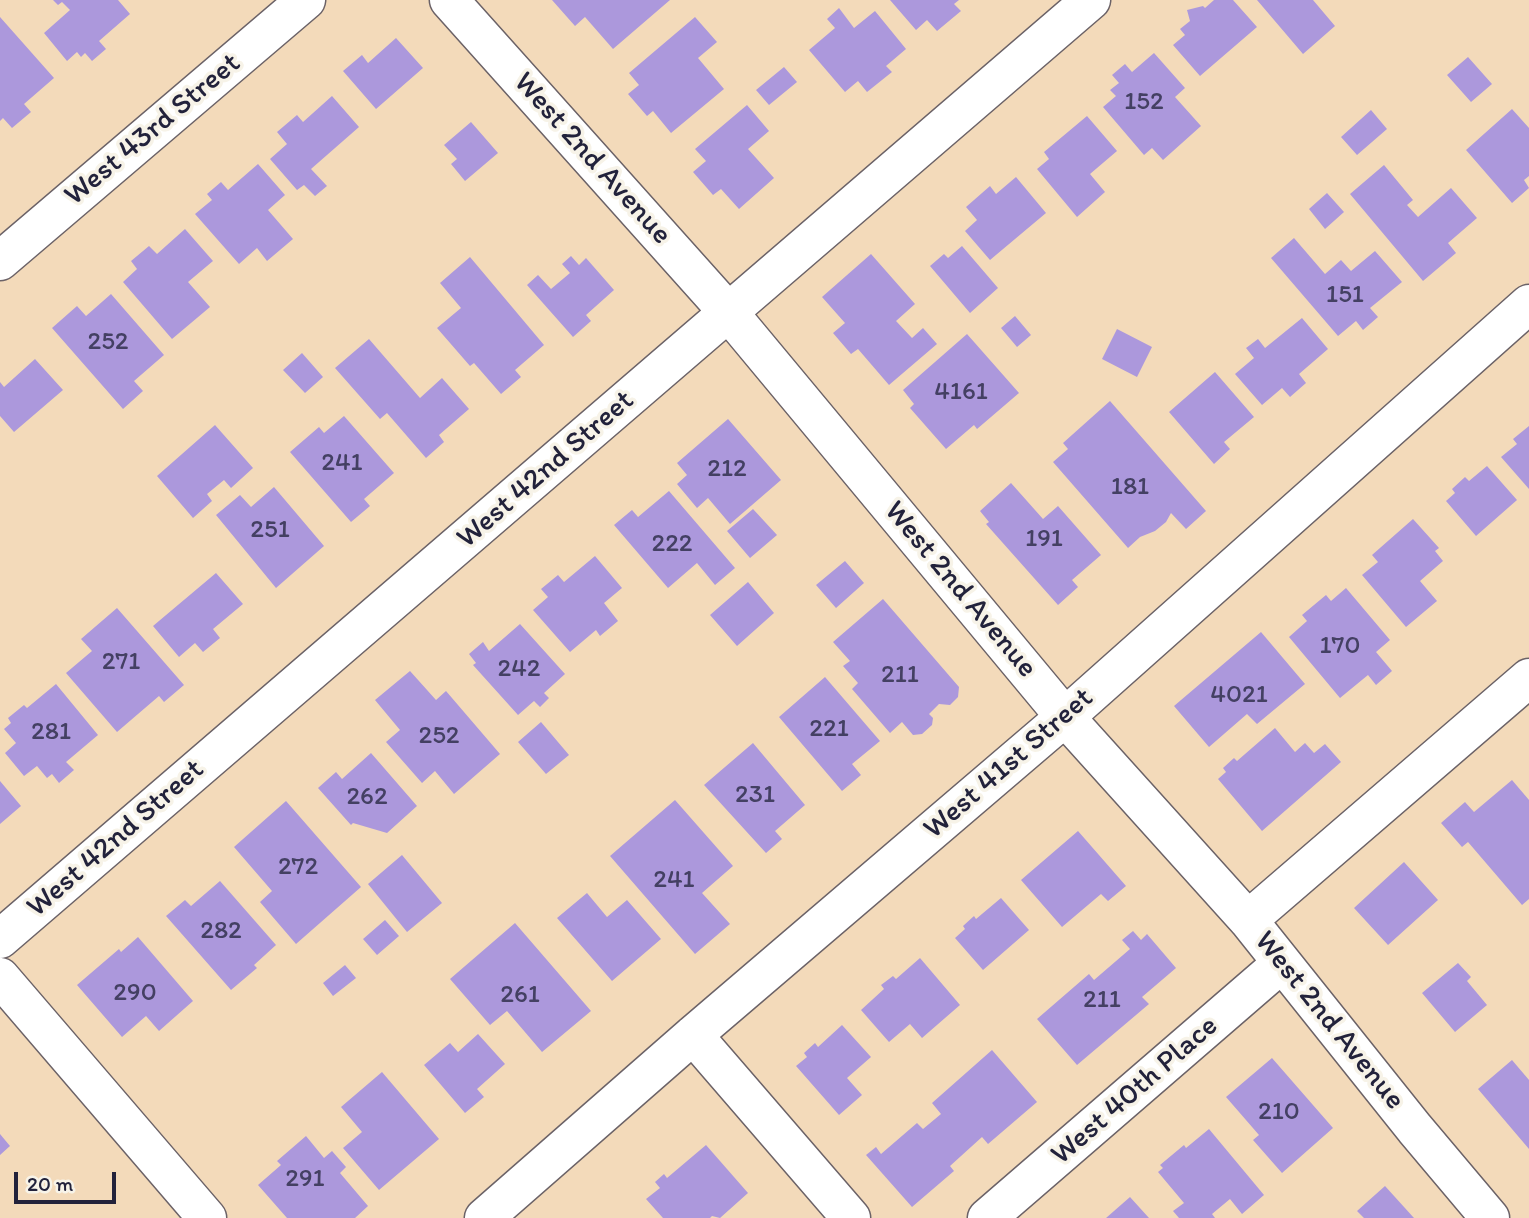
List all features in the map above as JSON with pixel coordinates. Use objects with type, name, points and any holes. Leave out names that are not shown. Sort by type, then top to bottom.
[{"type":"street","name":"West 43rd Street","points":[[0,261],[306,0]]},
{"type":"street","name":"West 2nd Avenue","points":[[449,0],[729,313],[1065,717],[1248,920],[1415,1129],[1490,1218]]},
{"type":"street","name":"West 42nd Street","points":[[0,939],[1091,0]]},
{"type":"street","name":"West 41st Street","points":[[484,1218],[693,1035],[1065,717],[1529,304]]},
{"type":"street","points":[[1248,920],[1529,678]]},
{"type":"street","name":"West 40th Place","points":[[987,1218],[1282,963]]},
{"type":"street","points":[[0,977],[207,1218]]},
{"type":"street","points":[[693,1035],[852,1218]]},
{"type":"building","points":[[53,0],[118,0],[130,14],[99,41],[106,49],[92,61],[85,53],[81,57],[77,52],[67,61],[44,33],[70,10],[62,2],[58,5]]},
{"type":"building","points":[[552,0],[670,0],[613,49],[585,17],[575,26]]},
{"type":"building","points":[[890,0],[959,0],[954,4],[961,11],[937,31],[927,20],[916,30]]},
{"type":"building","points":[[1214,0],[1233,0],[1257,27],[1200,76],[1173,45],[1185,35],[1180,29],[1190,21],[1187,10],[1203,6],[1205,8]]},
{"type":"building","points":[[1257,0],[1313,0],[1335,26],[1303,54]]},
{"type":"building","points":[[839,8],[854,28],[875,11],[906,49],[886,66],[892,72],[867,92],[858,81],[845,92],[809,50],[835,28],[827,19]]},
{"type":"building","points":[[0,17],[54,78],[24,104],[31,112],[12,128],[3,118],[0,121]]},
{"type":"building","points":[[695,17],[717,42],[698,58],[724,89],[671,133],[653,111],[647,116],[628,94],[639,85],[629,73]]},
{"type":"building","points":[[396,38],[423,68],[376,109],[343,71],[362,55],[368,63]]},
{"type":"building","points":[[1154,53],[1185,88],[1175,97],[1201,126],[1163,160],[1152,148],[1144,155],[1103,107],[1116,96],[1110,90],[1119,83],[1112,75],[1125,64],[1132,72]]},
{"type":"building","points":[[1468,57],[1492,84],[1471,102],[1447,75]]},
{"type":"building","points":[[784,67],[797,82],[769,105],[756,90]]},
{"type":"building","points":[[332,96],[359,127],[311,169],[327,186],[315,196],[304,185],[297,190],[270,159],[287,144],[277,132],[297,115],[303,122]]},
{"type":"building","points":[[747,105],[769,131],[748,149],[774,178],[739,209],[721,189],[713,195],[693,172],[706,161],[695,149]]},
{"type":"building","points":[[1512,109],[1529,128],[1529,176],[1524,180],[1529,188],[1512,203],[1466,150]]},
{"type":"building","points":[[1371,110],[1387,129],[1357,155],[1341,137]]},
{"type":"building","points":[[1087,116],[1117,151],[1090,174],[1105,192],[1077,217],[1037,169],[1049,159],[1044,152]]},
{"type":"building","points":[[471,122],[498,153],[465,181],[451,164],[457,159],[444,145]]},
{"type":"building","points":[[258,164],[285,195],[268,210],[293,239],[267,261],[257,248],[239,264],[195,214],[212,200],[207,194],[221,182],[228,190]]},
{"type":"building","points":[[1384,165],[1413,200],[1407,205],[1418,217],[1451,188],[1477,218],[1448,243],[1456,253],[1423,281],[1350,194]]},
{"type":"building","points":[[1016,177],[1046,213],[990,260],[965,231],[977,220],[966,207],[990,186],[996,194]]},
{"type":"building","points":[[1327,193],[1344,212],[1325,229],[1309,209]]},
{"type":"building","points":[[185,229],[213,261],[188,282],[210,307],[172,339],[123,282],[137,269],[131,261],[149,246],[157,254]]},
{"type":"building","points":[[1294,238],[1325,274],[1341,260],[1351,271],[1375,251],[1402,282],[1370,308],[1378,317],[1363,330],[1356,321],[1338,336],[1271,258]]},
{"type":"building","points":[[962,246],[998,288],[970,313],[930,266],[944,254],[948,258]]},
{"type":"building","points":[[871,254],[915,304],[896,321],[912,338],[923,328],[937,344],[889,385],[858,349],[851,354],[833,333],[845,323],[822,297]]},
{"type":"building","points":[[571,256],[579,265],[586,258],[614,290],[586,315],[591,321],[573,337],[527,285],[538,275],[551,289],[570,273],[562,264]]},
{"type":"building","points":[[470,257],[544,345],[515,370],[521,377],[501,394],[474,363],[470,366],[437,328],[461,308],[440,283]]},
{"type":"building","points":[[111,294],[164,355],[134,381],[143,391],[123,409],[52,328],[77,306],[86,316]]},
{"type":"building","points":[[1015,316],[1031,335],[1017,347],[1001,328]]},
{"type":"building","points":[[1302,318],[1328,349],[1299,374],[1306,383],[1290,397],[1282,388],[1262,405],[1235,374],[1254,358],[1246,348],[1258,339],[1265,348]]},
{"type":"building","points":[[1117,329],[1152,347],[1137,377],[1102,359]]},
{"type":"building","points":[[967,334],[1019,393],[977,429],[974,425],[946,449],[910,408],[914,404],[903,390]]},
{"type":"building","points":[[369,339],[420,398],[442,378],[469,409],[439,435],[444,442],[426,458],[387,413],[380,419],[335,368]]},
{"type":"building","points":[[302,353],[323,377],[305,393],[283,370]]},
{"type":"building","points":[[35,359],[63,390],[14,432],[0,416],[0,382],[4,387]]},
{"type":"building","points":[[1215,372],[1254,417],[1224,442],[1230,449],[1214,464],[1169,412]]},
{"type":"building","points":[[1110,401],[1206,511],[1186,529],[1171,513],[1166,522],[1155,531],[1140,537],[1128,548],[1053,462],[1068,449],[1063,443]]},
{"type":"building","points":[[344,416],[394,473],[364,499],[370,506],[351,522],[290,452],[319,427],[324,433]]},
{"type":"building","points":[[728,419],[781,480],[730,524],[708,498],[697,508],[677,484],[687,475],[677,463]]},
{"type":"building","points":[[215,425],[253,468],[231,488],[224,480],[207,494],[212,501],[193,518],[157,476]]},
{"type":"building","points":[[1529,426],[1529,489],[1501,457],[1517,444],[1513,439]]},
{"type":"building","points":[[1487,466],[1517,500],[1476,536],[1446,501],[1455,493],[1452,489],[1465,477],[1469,481]]},
{"type":"building","points":[[1011,483],[1043,519],[1058,506],[1101,555],[1072,580],[1078,587],[1058,605],[986,524],[989,522],[980,511]]},
{"type":"building","points":[[274,487],[324,546],[276,588],[216,515],[240,495],[251,507]]},
{"type":"building","points":[[669,491],[735,568],[715,585],[697,563],[668,588],[614,525],[632,510],[638,517]]},
{"type":"building","points":[[753,509],[777,535],[750,558],[727,531]]},
{"type":"building","points":[[1413,519],[1439,548],[1435,551],[1443,561],[1420,581],[1437,601],[1406,627],[1362,575],[1378,562],[1372,555]]},
{"type":"building","points":[[595,556],[622,588],[604,603],[618,621],[600,636],[596,630],[570,652],[533,610],[548,597],[541,589],[558,575],[564,582]]},
{"type":"building","points":[[845,561],[864,583],[836,608],[816,585]]},
{"type":"building","points":[[216,573],[243,604],[213,629],[220,638],[203,652],[195,643],[179,657],[153,626]]},
{"type":"building","points":[[748,582],[774,613],[737,646],[710,615]]},
{"type":"building","points":[[1346,588],[1390,640],[1376,652],[1392,671],[1376,685],[1368,675],[1340,698],[1289,637],[1307,621],[1302,615],[1326,595],[1331,601]]},
{"type":"building","points":[[883,599],[959,687],[958,697],[950,705],[939,704],[929,714],[933,718],[932,725],[922,734],[913,735],[902,722],[890,733],[852,689],[858,683],[843,666],[850,661],[833,642]]},
{"type":"building","points":[[117,608],[184,685],[164,702],[159,696],[117,732],[66,673],[92,651],[81,639]]},
{"type":"building","points":[[520,624],[565,674],[544,693],[549,698],[540,707],[534,701],[518,715],[473,665],[476,663],[469,654],[483,642],[489,651]]},
{"type":"building","points":[[1261,632],[1305,684],[1257,724],[1247,714],[1209,747],[1174,706]]},
{"type":"building","points":[[410,671],[436,700],[446,691],[500,754],[454,794],[435,771],[422,783],[386,742],[400,730],[375,700]]},
{"type":"building","points":[[825,677],[880,741],[852,764],[861,775],[842,791],[779,717]]},
{"type":"building","points":[[56,684],[98,735],[66,762],[74,770],[59,783],[52,774],[47,778],[37,766],[24,776],[5,753],[16,743],[4,729],[11,723],[8,718],[24,705],[27,708]]},
{"type":"building","points":[[541,722],[569,755],[546,774],[518,742]]},
{"type":"building","points":[[1275,728],[1295,752],[1305,743],[1314,753],[1325,744],[1341,762],[1262,831],[1218,779],[1226,772],[1223,768],[1234,758],[1237,761]]},
{"type":"building","points":[[753,743],[805,805],[775,831],[782,839],[766,853],[704,785]]},
{"type":"building","points":[[371,753],[417,806],[387,833],[353,823],[351,825],[318,788],[336,772],[342,779]]},
{"type":"building","points":[[1512,780],[1529,800],[1529,899],[1522,905],[1468,842],[1462,847],[1441,823],[1465,802],[1474,812]]},
{"type":"building","points":[[0,781],[21,806],[0,824]]},
{"type":"building","points":[[675,800],[733,866],[702,893],[730,924],[695,954],[610,856]]},
{"type":"building","points":[[286,801],[361,887],[296,944],[260,902],[272,891],[234,847]]},
{"type":"building","points":[[1078,831],[1126,886],[1108,901],[1101,894],[1062,927],[1021,880]]},
{"type":"building","points":[[402,855],[442,903],[407,932],[368,884]]},
{"type":"building","points":[[1404,862],[1438,900],[1388,945],[1354,908]]},
{"type":"building","points":[[220,881],[276,945],[254,965],[257,968],[231,990],[166,916],[185,900],[191,906]]},
{"type":"building","points":[[587,893],[607,917],[627,900],[661,939],[612,981],[557,918]]},
{"type":"building","points":[[1001,898],[1029,930],[983,970],[955,938],[974,916],[976,919]]},
{"type":"building","points":[[385,920],[399,936],[377,955],[363,939]]},
{"type":"building","points":[[515,923],[591,1011],[542,1052],[507,1011],[490,1025],[450,979]]},
{"type":"building","points":[[1133,931],[1141,940],[1147,934],[1176,968],[1142,997],[1149,1004],[1077,1065],[1037,1019],[1089,974],[1094,980],[1130,949],[1122,940]]},
{"type":"building","points":[[138,937],[193,1001],[159,1031],[146,1016],[122,1037],[77,985],[119,949],[121,952]]},
{"type":"building","points":[[920,958],[960,1005],[922,1038],[910,1024],[889,1042],[861,1010],[884,989],[881,985],[893,976],[896,979]]},
{"type":"building","points":[[1458,963],[1471,977],[1467,981],[1487,1005],[1455,1032],[1422,993]]},
{"type":"building","points":[[345,965],[356,978],[333,996],[323,983]]},
{"type":"building","points":[[842,1025],[871,1057],[847,1078],[862,1095],[839,1115],[796,1066],[807,1057],[804,1053],[815,1043],[818,1047]]},
{"type":"building","points":[[478,1034],[505,1064],[477,1089],[484,1097],[465,1113],[424,1065],[450,1043],[458,1052]]},
{"type":"building","points":[[992,1050],[1037,1102],[988,1144],[982,1137],[950,1166],[954,1171],[912,1207],[866,1155],[876,1147],[881,1154],[917,1123],[923,1129],[941,1114],[932,1103]]},
{"type":"building","points":[[1272,1058],[1333,1128],[1282,1173],[1253,1140],[1259,1135],[1226,1097]]},
{"type":"building","points":[[1512,1060],[1529,1080],[1529,1149],[1478,1089]]},
{"type":"building","points":[[382,1072],[439,1139],[379,1190],[343,1148],[362,1132],[341,1107]]},
{"type":"building","points":[[1209,1129],[1264,1195],[1242,1214],[1230,1199],[1212,1214],[1215,1218],[1179,1218],[1173,1211],[1184,1203],[1158,1172],[1163,1168],[1160,1165]]},
{"type":"building","points":[[0,1134],[10,1146],[0,1155]]},
{"type":"building","points":[[306,1136],[324,1158],[332,1151],[346,1167],[340,1173],[368,1206],[355,1218],[287,1218],[258,1185],[281,1165],[277,1161]]},
{"type":"building","points":[[706,1145],[748,1193],[720,1218],[663,1218],[646,1199],[660,1188],[655,1182],[664,1174],[667,1178]]},
{"type":"building","points":[[1385,1186],[1414,1218],[1364,1218],[1357,1211]]},
{"type":"building","points":[[1130,1197],[1149,1218],[1106,1218]]}]
